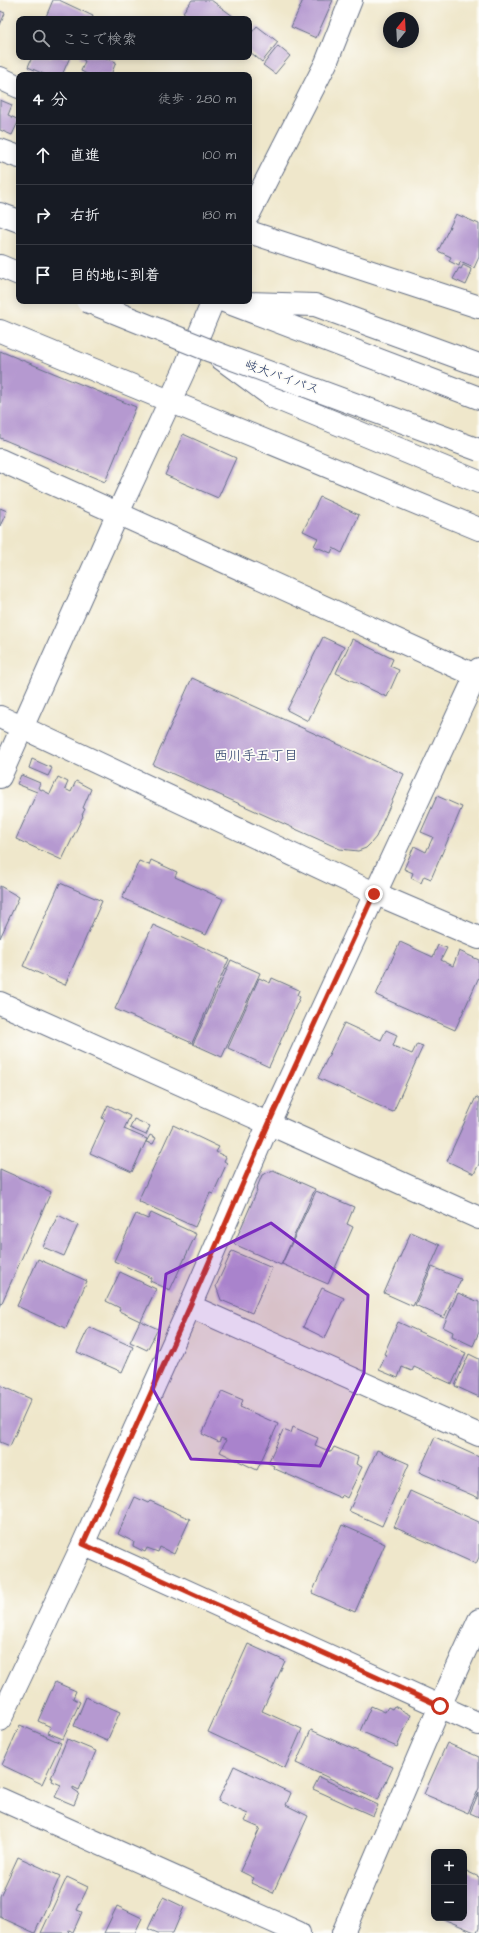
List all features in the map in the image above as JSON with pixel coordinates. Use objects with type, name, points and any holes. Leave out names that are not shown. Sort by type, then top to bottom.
[{"type":"main road","points":[[254,190],[326,63],[351,0]]},
{"type":"main road","points":[[0,78],[16,86]]},
{"type":"main road","points":[[0,150],[16,156]]},
{"type":"main road","points":[[0,214],[16,220]]},
{"type":"main road","points":[[252,233],[479,307]]},
{"type":"main road","points":[[0,266],[16,273]]},
{"type":"main road","points":[[252,303],[315,305],[479,365]]},
{"type":"main road","name":"岐大バイパス","points":[[94,304],[211,351],[479,450]]},
{"type":"main road","points":[[0,777],[170,400],[221,304]]},
{"type":"main road","points":[[227,304],[479,398]]},
{"type":"main road","points":[[0,331],[479,529]]},
{"type":"main road","points":[[211,351],[273,398],[479,482]]},
{"type":"main road","points":[[0,460],[478,674],[374,894],[269,1123],[190,1306],[83,1544],[0,1720]]},
{"type":"main road","points":[[0,717],[374,894],[479,938]]},
{"type":"main road","points":[[0,1003],[479,1218]]},
{"type":"main road","points":[[190,1306],[479,1434]]},
{"type":"main road","points":[[83,1544],[479,1724]]},
{"type":"main road","points":[[343,1933],[440,1706],[479,1620]]},
{"type":"main road","points":[[0,1798],[300,1933]]},
{"type":"highlighted area","points":[[271,1223],[368,1295],[364,1373],[320,1466],[191,1459],[153,1389],[166,1274]]},
{"type":"building","points":[[53,0],[59,0],[93,16],[46,16]]},
{"type":"building","points":[[192,0],[211,0],[233,16],[189,16],[183,12]]},
{"type":"building","points":[[303,0],[333,0],[316,38],[291,27]]},
{"type":"building","points":[[0,11],[5,13],[0,25]]},
{"type":"building","points":[[257,26],[278,42],[262,62],[252,54],[252,32]]},
{"type":"building","points":[[278,46],[290,56],[275,74],[263,65]]},
{"type":"building","points":[[31,60],[69,60],[63,72],[39,72],[28,67]]},
{"type":"building","points":[[83,60],[111,60],[116,62],[112,72],[83,72],[81,71],[85,61]]},
{"type":"building","points":[[0,100],[12,105],[8,115],[16,119],[16,126],[12,135],[0,130]]},
{"type":"building","points":[[456,214],[479,224],[479,257],[474,268],[460,262],[459,266],[449,261],[451,257],[438,251]]},
{"type":"building","points":[[463,265],[471,269],[471,274],[466,285],[453,279],[459,268],[461,269]]},
{"type":"building","points":[[0,351],[136,407],[105,482],[0,438]]},
{"type":"building","points":[[183,434],[236,458],[218,498],[165,475]]},
{"type":"building","points":[[320,497],[359,515],[342,553],[333,548],[331,553],[314,546],[318,538],[303,531]]},
{"type":"building","points":[[0,508],[7,511],[0,526]]},
{"type":"building","points":[[323,637],[344,647],[308,721],[287,710]]},
{"type":"building","points":[[352,639],[393,659],[390,666],[399,670],[387,697],[336,673]]},
{"type":"building","points":[[192,678],[404,774],[376,837],[371,843],[366,848],[358,851],[340,849],[153,765]]},
{"type":"building","points":[[32,759],[52,768],[48,776],[29,768]]},
{"type":"building","points":[[21,775],[40,783],[38,788],[50,794],[58,777],[68,782],[65,789],[71,792],[76,781],[91,789],[83,808],[85,809],[82,815],[83,816],[62,860],[16,839],[37,792],[17,784]]},
{"type":"building","points":[[437,796],[462,807],[431,879],[424,876],[421,883],[411,878],[413,873],[404,869],[414,846],[426,852],[433,837],[421,832]]},
{"type":"building","points":[[151,860],[177,872],[175,877],[223,899],[206,935],[122,898],[139,861],[149,865]]},
{"type":"building","points":[[60,883],[102,901],[65,985],[23,966]]},
{"type":"building","points":[[0,886],[19,897],[0,938]]},
{"type":"building","points":[[153,925],[229,959],[192,1043],[115,1009]]},
{"type":"building","points":[[400,942],[433,957],[438,945],[447,948],[441,960],[453,966],[459,951],[479,960],[479,977],[455,1030],[376,995]]},
{"type":"building","points":[[231,960],[260,973],[222,1057],[193,1044]]},
{"type":"building","points":[[259,978],[270,983],[272,978],[299,990],[297,995],[300,997],[269,1067],[228,1048]]},
{"type":"building","points":[[344,1023],[381,1040],[386,1030],[397,1035],[393,1046],[412,1054],[417,1044],[423,1046],[393,1112],[318,1078]]},
{"type":"building","points":[[476,1097],[479,1099],[479,1164],[474,1174],[447,1161]]},
{"type":"building","points":[[108,1105],[130,1116],[124,1129],[147,1139],[132,1172],[90,1153],[105,1120],[102,1118]]},
{"type":"building","points":[[134,1119],[150,1126],[146,1135],[130,1128]]},
{"type":"building","points":[[173,1125],[219,1147],[216,1152],[226,1157],[224,1161],[227,1163],[213,1194],[210,1193],[195,1227],[138,1201]]},
{"type":"building","points":[[150,1135],[156,1138],[153,1144],[146,1142]]},
{"type":"building","points":[[0,1169],[51,1192],[0,1307]]},
{"type":"building","points":[[273,1170],[315,1189],[281,1265],[234,1244],[257,1191],[256,1190],[262,1175]]},
{"type":"building","points":[[316,1191],[354,1207],[347,1224],[353,1227],[328,1284],[282,1264]]},
{"type":"building","points":[[151,1213],[196,1234],[170,1290],[150,1281],[151,1278],[114,1261],[136,1214],[148,1219]]},
{"type":"building","points":[[58,1215],[78,1225],[64,1256],[43,1247]]},
{"type":"building","points":[[411,1232],[440,1245],[413,1306],[384,1293]]},
{"type":"building","points":[[232,1251],[272,1268],[252,1313],[221,1300],[216,1286]]},
{"type":"building","points":[[38,1259],[87,1281],[66,1328],[17,1306]]},
{"type":"building","points":[[432,1267],[461,1279],[444,1318],[415,1305]]},
{"type":"building","points":[[120,1272],[156,1289],[141,1321],[158,1329],[147,1350],[130,1342],[140,1321],[119,1311],[120,1308],[106,1301]]},
{"type":"building","points":[[322,1288],[344,1298],[325,1338],[303,1327]]},
{"type":"building","points":[[458,1293],[479,1302],[479,1332],[473,1346],[452,1336],[453,1332],[443,1327]]},
{"type":"building","points":[[398,1322],[466,1353],[452,1384],[414,1367],[412,1371],[402,1367],[398,1378],[379,1370],[386,1355],[384,1354]]},
{"type":"building","points":[[89,1327],[133,1347],[122,1372],[77,1352]]},
{"type":"building","points":[[469,1354],[479,1359],[479,1397],[455,1386]]},
{"type":"building","points":[[0,1385],[31,1399],[10,1446],[0,1442]]},
{"type":"building","points":[[222,1391],[243,1400],[240,1407],[278,1424],[257,1470],[220,1452],[226,1440],[221,1438],[219,1442],[202,1434]]},
{"type":"building","points":[[293,1427],[318,1438],[315,1445],[331,1452],[334,1447],[358,1457],[356,1464],[362,1467],[347,1498],[342,1495],[341,1498],[273,1468],[274,1466],[268,1463],[283,1430],[291,1433]]},
{"type":"building","points":[[435,1437],[479,1457],[479,1498],[419,1472]]},
{"type":"building","points":[[377,1450],[409,1464],[382,1526],[349,1511]]},
{"type":"building","points":[[410,1491],[479,1522],[479,1557],[476,1564],[394,1527]]},
{"type":"building","points":[[135,1497],[148,1503],[150,1501],[190,1519],[174,1554],[160,1547],[158,1552],[147,1548],[145,1552],[133,1546],[134,1542],[118,1534]]},
{"type":"building","points":[[342,1525],[385,1544],[355,1612],[312,1593]]},
{"type":"building","points":[[248,1644],[285,1661],[262,1711],[302,1729],[285,1768],[208,1732]]},
{"type":"building","points":[[55,1682],[76,1691],[73,1698],[80,1702],[63,1739],[48,1733],[51,1727],[38,1721]]},
{"type":"building","points":[[86,1697],[120,1712],[107,1741],[74,1726]]},
{"type":"building","points":[[371,1706],[385,1712],[388,1707],[392,1709],[394,1706],[411,1715],[397,1747],[360,1731]]},
{"type":"building","points":[[20,1725],[61,1743],[42,1784],[2,1765]]},
{"type":"building","points":[[311,1730],[393,1767],[378,1800],[296,1763]]},
{"type":"building","points":[[67,1739],[96,1751],[79,1790],[73,1787],[73,1789],[79,1793],[74,1805],[55,1797],[61,1785],[52,1781],[53,1778],[51,1778]]},
{"type":"building","points":[[447,1743],[479,1757],[479,1788],[468,1813],[424,1794]]},
{"type":"building","points":[[234,1766],[291,1793],[286,1805],[308,1816],[273,1893],[251,1883],[254,1878],[240,1871],[260,1828],[244,1821],[248,1814],[218,1801]]},
{"type":"building","points":[[319,1777],[378,1805],[373,1816],[313,1789]]},
{"type":"building","points":[[479,1792],[479,1817],[470,1813]]},
{"type":"building","points":[[18,1857],[60,1876],[35,1933],[0,1917],[0,1896]]},
{"type":"building","points":[[467,1871],[479,1877],[479,1928],[477,1933],[448,1921],[467,1921]]},
{"type":"building","points":[[67,1877],[88,1887],[77,1910],[82,1912],[73,1932],[69,1930],[68,1933],[41,1933]]},
{"type":"building","points":[[163,1897],[184,1907],[173,1933],[158,1933],[148,1929]]},
{"type":"building","points":[[117,1906],[142,1918],[135,1933],[104,1933]]},
{"type":"district","name":"西川手五丁目","points":[[256,756]]},
{"type":"route","points":[[374,894],[269,1123],[190,1306],[83,1544],[440,1706]]}]
